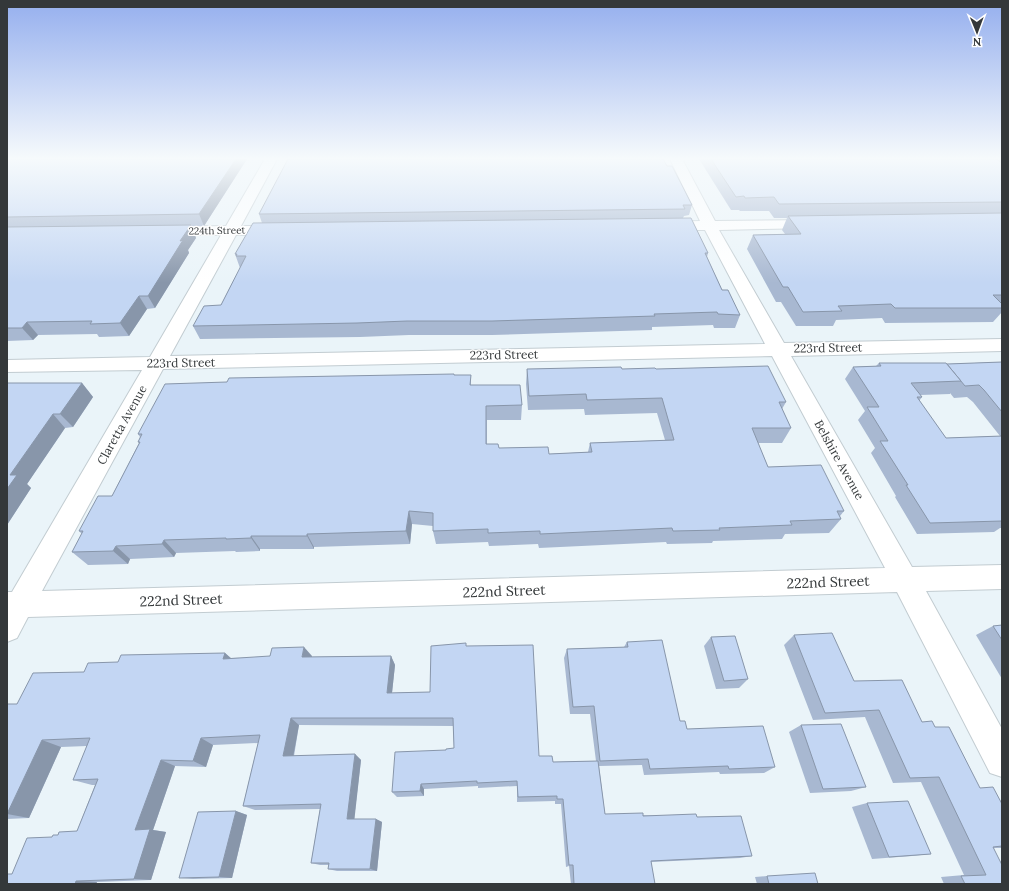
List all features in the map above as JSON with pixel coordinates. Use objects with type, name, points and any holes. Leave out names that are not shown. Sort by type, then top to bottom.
[{"type":"street","name":"Claretta Avenue","points":[[7,628],[14,605],[156,364],[248,201]]},
{"type":"street","name":"Belshire Avenue","points":[[697,201],[905,580],[1002,761]]},
{"type":"street","points":[[655,226],[829,224]]},
{"type":"street","name":"224th Street","points":[[146,232],[295,229]]},
{"type":"street","name":"223rd Street","points":[[7,366],[1002,345]]},
{"type":"street","name":"222nd Street","points":[[14,605],[1002,577]]},
{"type":"building","points":[[7,201],[208,201],[199,214],[7,217]]},
{"type":"building","points":[[266,201],[690,201],[692,205],[683,205],[685,209],[259,214]]},
{"type":"building","points":[[777,201],[1002,201],[1002,202],[779,204]]},
{"type":"building","points":[[1002,213],[1002,295],[993,295],[1002,304],[1002,308],[895,308],[891,304],[838,306],[842,311],[803,312],[788,287],[783,287],[753,235],[801,234],[788,216]]},
{"type":"building","points":[[691,218],[708,253],[705,253],[722,290],[728,290],[740,315],[718,314],[717,312],[654,314],[655,316],[492,321],[407,321],[193,326],[204,306],[221,305],[246,256],[236,256],[237,254],[235,254],[253,223]]},
{"type":"building","points":[[191,225],[148,296],[139,296],[120,323],[90,324],[92,321],[27,322],[22,328],[7,328],[7,227]]},
{"type":"building","points":[[1002,362],[1002,412],[979,385],[965,386],[947,364]]},
{"type":"building","points":[[879,363],[946,363],[961,381],[911,383],[922,397],[917,397],[946,438],[1002,436],[1002,521],[930,523],[880,441],[888,441],[867,407],[879,407],[853,367],[881,366]]},
{"type":"building","points":[[768,366],[786,402],[779,402],[791,428],[752,428],[768,467],[821,465],[844,511],[837,511],[841,519],[790,521],[792,525],[719,528],[720,530],[673,531],[672,528],[540,534],[540,531],[488,533],[488,529],[433,531],[433,513],[409,511],[406,531],[307,534],[307,536],[251,536],[251,538],[164,540],[162,544],[116,546],[113,551],[72,552],[83,531],[79,531],[98,496],[112,496],[140,442],[138,442],[142,434],[138,434],[165,384],[227,382],[229,378],[454,374],[471,375],[470,385],[520,385],[522,405],[486,406],[486,444],[498,444],[499,448],[548,447],[549,454],[592,452],[590,443],[674,440],[662,398],[587,400],[586,394],[529,396],[527,369],[621,367],[622,369],[656,369]]},
{"type":"building","points":[[7,383],[82,383],[60,414],[53,414],[10,475],[17,475],[7,489]]},
{"type":"building","points":[[1002,625],[1002,640],[993,626]]},
{"type":"building","points":[[832,633],[854,681],[902,680],[922,722],[932,721],[935,727],[949,727],[980,788],[993,787],[1002,804],[1002,846],[993,847],[1002,865],[1002,884],[965,884],[961,876],[986,875],[939,777],[910,778],[879,710],[825,713],[794,635]]},
{"type":"building","points":[[735,636],[748,679],[724,681],[711,637]]},
{"type":"building","points":[[662,640],[680,721],[685,721],[687,729],[763,726],[775,767],[729,769],[728,766],[650,769],[648,759],[600,761],[594,706],[573,707],[567,649],[628,647],[627,642]]},
{"type":"building","points":[[466,643],[466,646],[533,645],[539,756],[552,756],[553,762],[598,761],[605,814],[643,813],[643,816],[696,814],[697,817],[741,816],[752,856],[651,861],[655,884],[574,884],[573,865],[569,865],[563,799],[557,799],[557,796],[518,797],[517,781],[477,783],[477,781],[421,784],[420,791],[392,792],[395,752],[446,750],[454,748],[453,718],[291,718],[283,756],[355,754],[347,819],[376,819],[370,869],[328,869],[329,863],[311,863],[321,804],[243,806],[260,735],[201,738],[193,761],[161,760],[135,830],[150,829],[134,879],[76,881],[75,884],[7,884],[7,874],[12,874],[27,838],[52,837],[53,835],[58,835],[59,832],[77,831],[98,779],[73,780],[90,738],[42,740],[7,814],[7,704],[17,704],[33,673],[84,672],[88,663],[118,662],[121,655],[225,653],[223,659],[270,656],[272,648],[304,647],[302,657],[391,656],[387,693],[430,692],[431,646]]},
{"type":"building","points":[[841,724],[866,787],[823,789],[801,725]]},
{"type":"building","points":[[908,801],[931,854],[889,857],[867,803]]},
{"type":"building","points":[[236,811],[219,877],[179,878],[198,812]]},
{"type":"building","points":[[815,873],[818,884],[769,884],[767,876]]}]
